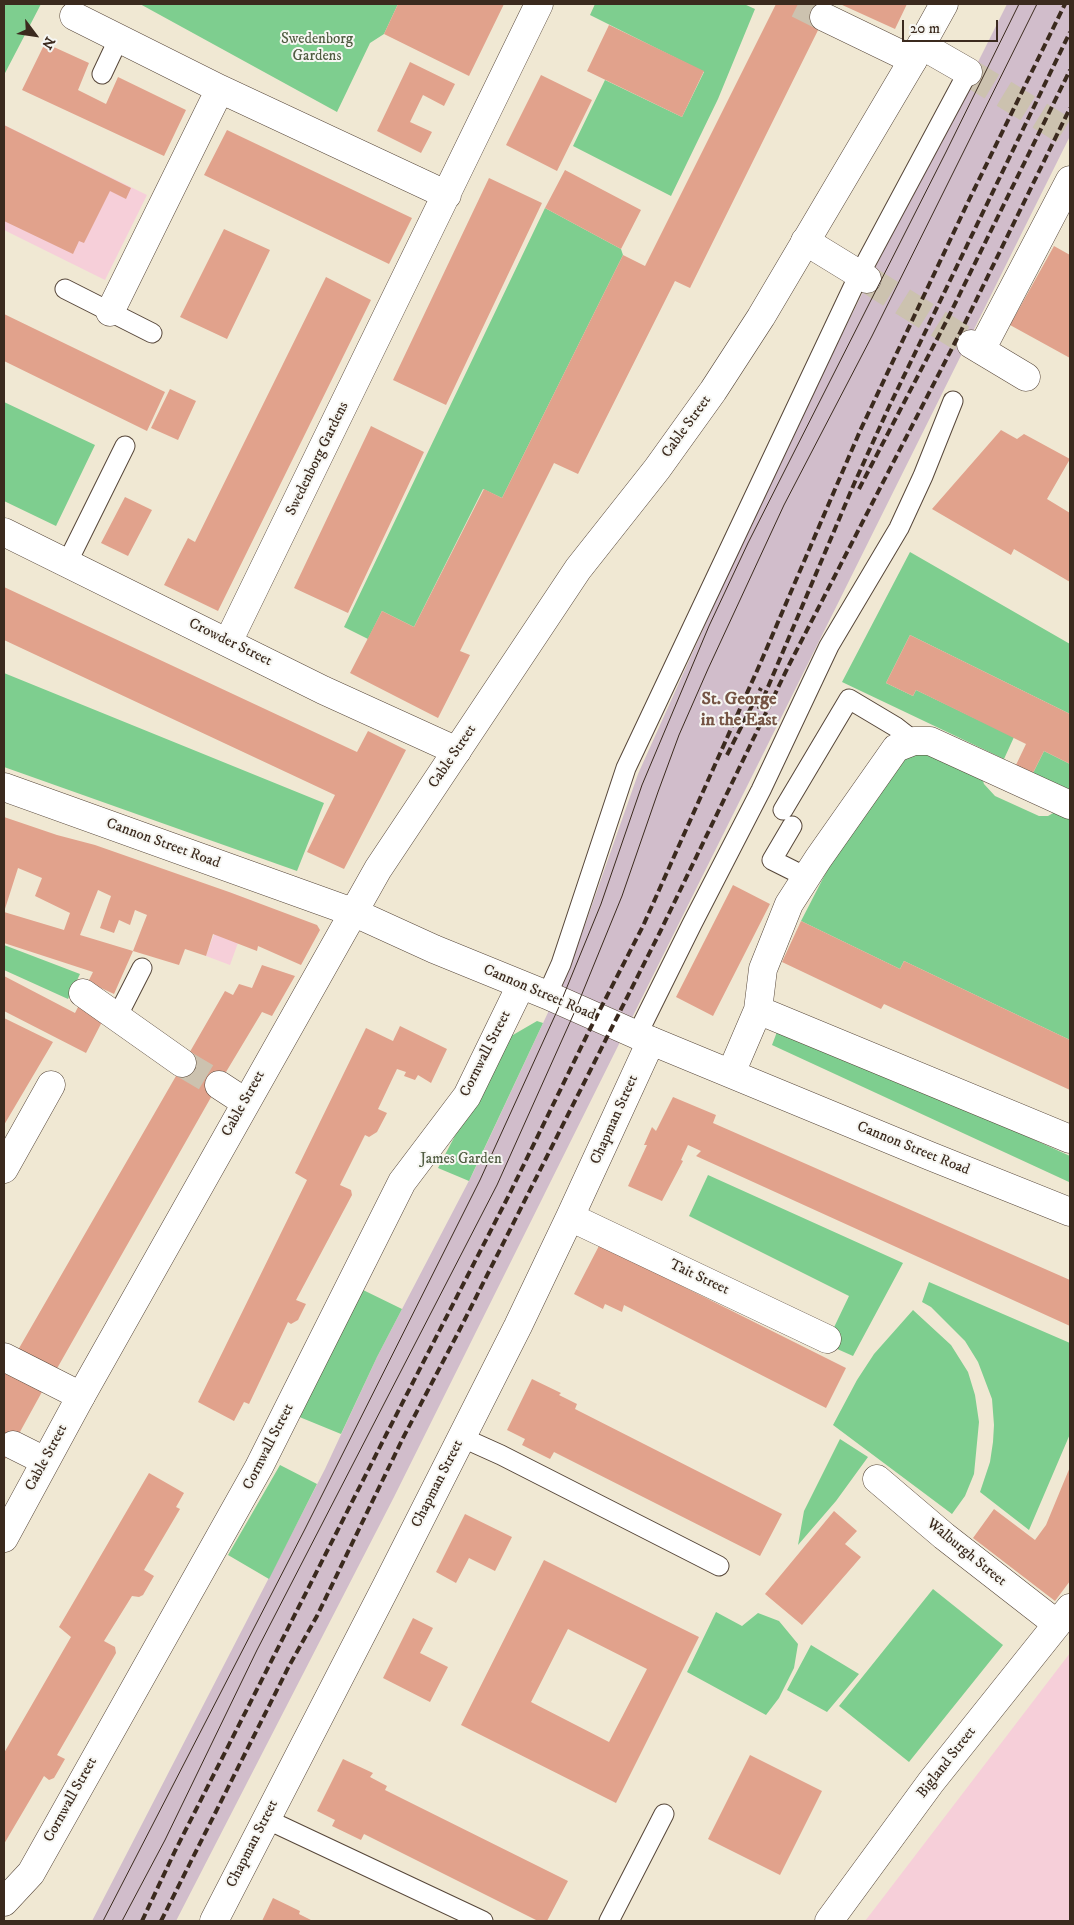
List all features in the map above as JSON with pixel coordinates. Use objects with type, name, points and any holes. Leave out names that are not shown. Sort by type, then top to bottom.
[{"type":"street","name":"Swedenborg Gardens","points":[[228,642],[539,4]]},
{"type":"street","name":"Cable Street","points":[[5,1533],[245,1102],[355,913],[378,869],[578,569],[656,469],[713,391],[761,317],[944,4]]},
{"type":"street","points":[[74,16],[220,89],[447,195]]},
{"type":"street","points":[[824,17],[968,72]]},
{"type":"street","points":[[110,312],[220,89]]},
{"type":"street","points":[[1026,377],[976,347],[1070,180]]},
{"type":"street","points":[[805,241],[864,277]]},
{"type":"street","name":"Crowder Street","points":[[4,532],[323,690],[457,750]]},
{"type":"street","points":[[731,1074],[758,1010],[763,969],[789,904],[896,748],[914,741],[930,741],[1070,805]]},
{"type":"street","name":"Cannon Street Road","points":[[4,787],[355,913],[434,949],[547,995],[644,1038],[1070,1212]]},
{"type":"street","name":"Cornwall Street","points":[[4,1902],[31,1873],[259,1467],[402,1182],[467,1096],[521,985]]},
{"type":"street","points":[[83,993],[182,1063]]},
{"type":"street","points":[[758,1010],[1070,1139]]},
{"type":"street","name":"Chapman Street","points":[[214,1921],[461,1437],[570,1218],[644,1038]]},
{"type":"street","points":[[218,1085],[245,1102]]},
{"type":"street","points":[[4,1169],[51,1086]]},
{"type":"street","name":"Tait Street","points":[[570,1218],[827,1339]]},
{"type":"street","points":[[4,1357],[81,1396]]},
{"type":"street","points":[[13,1445],[45,1461]]},
{"type":"street","name":"Walburgh Street","points":[[877,1479],[944,1536],[1064,1616]]},
{"type":"street","name":"Bigland Street","points":[[829,1921],[931,1782],[1064,1616]]},
{"type":"lane","points":[[102,74],[119,38]]},
{"type":"lane","points":[[547,995],[561,964],[626,768],[864,277],[968,72]]},
{"type":"lane","points":[[65,289],[152,333]]},
{"type":"lane","points":[[644,1038],[692,924],[761,790],[829,646],[899,528],[923,476],[953,401]]},
{"type":"lane","points":[[67,563],[126,446]]},
{"type":"lane","points":[[783,810],[849,700],[896,727],[914,741]]},
{"type":"lane","points":[[792,826],[772,860],[806,877]]},
{"type":"lane","points":[[116,1017],[142,968]]},
{"type":"lane","points":[[461,1437],[501,1455],[719,1566]]},
{"type":"lane","points":[[609,1921],[664,1814]]},
{"type":"lane","points":[[266,1819],[483,1921]]},
{"type":"shaded area","points":[[1007,4],[1070,4],[1070,136],[394,1497],[176,1921],[92,1921],[325,1469],[377,1357],[473,1173],[573,959],[638,774],[781,456]]},
{"type":"shaded area","points":[[4,125],[147,195],[105,280],[4,230]]},
{"type":"shaded area","points":[[229,892],[253,901],[230,965],[206,956]]},
{"type":"shaded area","points":[[1070,1653],[1070,1921],[865,1921],[872,1912]]},
{"type":"green space","points":[[4,4],[41,4],[4,75]]},
{"type":"green space","name":"Swedenborg Gardens","points":[[140,4],[398,4],[384,34],[370,43],[337,112]]},
{"type":"green space","points":[[595,4],[744,4],[755,9],[718,99],[671,196],[573,146],[605,80],[682,117],[704,72],[590,15]]},
{"type":"green space","points":[[545,208],[621,249],[623,255],[502,498],[483,489],[414,627],[382,611],[368,639],[344,627]]},
{"type":"green space","points":[[4,402],[95,445],[56,526],[4,501]]},
{"type":"green space","points":[[910,552],[1070,644],[1070,714],[910,635],[886,683],[913,696],[916,690],[1014,737],[1004,759],[842,682]]},
{"type":"green space","points":[[4,673],[324,803],[297,871],[4,767]]},
{"type":"green space","points":[[1044,751],[1070,764],[1070,792],[1033,773]]},
{"type":"green space","points":[[918,752],[932,752],[981,775],[984,784],[995,796],[1039,816],[1048,816],[1055,812],[1070,812],[1070,1040],[904,961],[900,969],[801,921],[833,859],[905,758]]},
{"type":"green space","points":[[4,945],[80,974],[68,999],[4,970]]},
{"type":"green space","name":"James Garden","points":[[537,1021],[543,1023],[469,1181],[438,1168],[506,1039]]},
{"type":"green space","points":[[780,1024],[1070,1156],[1069,1182],[772,1045]]},
{"type":"green space","points":[[708,1175],[903,1263],[853,1356],[826,1344],[849,1296],[689,1216]]},
{"type":"green space","points":[[929,1282],[1070,1343],[1070,1434],[1029,1530],[980,1492],[990,1462],[993,1442],[992,1399],[978,1362],[965,1341],[931,1307],[922,1302]]},
{"type":"green space","points":[[359,1288],[402,1309],[341,1434],[297,1416]]},
{"type":"green space","points":[[913,1310],[951,1345],[968,1372],[975,1395],[979,1422],[974,1474],[965,1496],[952,1514],[833,1425],[857,1380],[874,1354]]},
{"type":"green space","points":[[840,1439],[868,1457],[836,1501],[798,1545],[804,1511]]},
{"type":"green space","points":[[280,1465],[317,1484],[269,1579],[228,1555]]},
{"type":"green space","points":[[933,1589],[1003,1645],[909,1762],[839,1706]]},
{"type":"green space","points":[[716,1612],[742,1626],[758,1613],[779,1621],[798,1644],[794,1668],[779,1698],[766,1715],[687,1672]]},
{"type":"green space","points":[[811,1645],[859,1674],[827,1712],[787,1690]]},
{"type":"building","points":[[398,4],[504,4],[469,76],[384,34]]},
{"type":"building","points":[[776,4],[831,4],[690,288],[675,281],[578,474],[554,463],[460,651],[470,655],[438,718],[350,673],[382,611],[414,627],[484,489],[502,498],[623,255],[645,266]]},
{"type":"building","points":[[840,4],[907,4],[895,29]]},
{"type":"building","points":[[609,25],[704,71],[682,117],[587,71]]},
{"type":"building","points":[[45,43],[89,63],[78,90],[106,104],[118,77],[186,110],[164,156],[22,90]]},
{"type":"building","points":[[410,62],[455,84],[444,106],[423,95],[410,122],[432,132],[421,153],[377,131]]},
{"type":"building","points":[[541,75],[592,100],[557,171],[506,145]]},
{"type":"building","points":[[4,125],[131,188],[126,199],[110,191],[84,243],[79,241],[73,254],[4,221]]},
{"type":"building","points":[[227,130],[412,218],[389,264],[204,175]]},
{"type":"building","points":[[565,170],[641,210],[621,249],[545,208]]},
{"type":"building","points":[[489,178],[542,203],[446,405],[393,380]]},
{"type":"building","points":[[224,229],[270,250],[227,339],[180,317]]},
{"type":"building","points":[[1054,246],[1070,255],[1070,358],[1010,325]]},
{"type":"building","points":[[326,277],[371,300],[218,611],[164,585],[188,538],[195,542]]},
{"type":"building","points":[[4,314],[165,392],[147,431],[4,361]]},
{"type":"building","points":[[170,389],[196,401],[178,440],[151,428]]},
{"type":"building","points":[[371,426],[424,452],[348,613],[294,588]]},
{"type":"building","points":[[1001,430],[1017,439],[1024,434],[1070,459],[1047,499],[1070,513],[1070,582],[1014,549],[1011,555],[932,509]]},
{"type":"building","points":[[125,497],[152,510],[128,556],[101,543]]},
{"type":"building","points":[[4,587],[357,752],[368,731],[406,750],[344,869],[307,852],[335,795],[4,640]]},
{"type":"building","points":[[910,635],[1070,714],[1070,764],[1044,751],[1033,773],[1016,765],[1026,744],[916,690],[913,696],[886,683]]},
{"type":"building","points":[[4,817],[57,835],[95,845],[229,892],[317,925],[320,930],[301,965],[258,946],[257,951],[213,934],[206,956],[185,949],[179,965],[133,951],[114,994],[88,982],[93,972],[4,943]],"holes":[[[18,868],[42,878],[35,896],[70,913],[64,930],[4,912]],[[98,890],[111,896],[100,928],[114,933],[119,920],[130,925],[135,910],[147,915],[133,951],[80,935]]]},
{"type":"building","points":[[733,885],[770,904],[713,1016],[676,997]]},
{"type":"building","points":[[801,921],[900,969],[904,961],[1070,1040],[1070,1090],[884,1004],[881,1009],[782,962]]},
{"type":"building","points":[[262,965],[295,976],[272,1016],[262,1012],[214,1092],[55,1372],[18,1350],[225,991],[233,995],[239,984],[252,988]]},
{"type":"building","points":[[4,976],[75,1013],[80,1003],[105,1016],[86,1053],[4,1011]]},
{"type":"building","points":[[4,1018],[53,1042],[4,1125]]},
{"type":"building","points":[[400,1026],[447,1049],[431,1083],[418,1075],[415,1080],[404,1076],[406,1072],[397,1069],[378,1109],[387,1113],[377,1132],[369,1137],[365,1135],[340,1185],[351,1190],[352,1195],[296,1300],[306,1304],[298,1320],[291,1324],[288,1322],[249,1404],[244,1402],[234,1421],[198,1402],[307,1180],[295,1173],[366,1028],[393,1041]]},
{"type":"building","points":[[673,1097],[716,1115],[713,1123],[1070,1280],[1070,1326],[696,1156],[701,1151],[688,1145],[681,1160],[683,1161],[662,1201],[628,1186],[647,1145],[644,1145],[652,1127],[656,1131]]},
{"type":"building","points":[[601,1242],[644,1267],[846,1368],[826,1408],[624,1305],[622,1312],[605,1304],[603,1309],[574,1294]]},
{"type":"building","points":[[4,1369],[43,1390],[4,1461]]},
{"type":"building","points":[[532,1379],[561,1393],[559,1395],[577,1404],[575,1409],[782,1514],[760,1556],[554,1452],[550,1459],[522,1445],[525,1439],[507,1430]]},
{"type":"building","points":[[1070,1467],[1070,1581],[1055,1601],[973,1538],[994,1509],[1035,1540],[1046,1525]]},
{"type":"building","points":[[149,1473],[184,1493],[176,1507],[180,1509],[144,1570],[154,1576],[143,1595],[139,1597],[132,1596],[104,1641],[115,1647],[116,1653],[57,1755],[65,1759],[54,1778],[49,1780],[44,1776],[4,1844],[4,1753],[71,1637],[59,1627]]},
{"type":"building","points":[[834,1511],[857,1531],[845,1544],[861,1557],[802,1625],[765,1594]]},
{"type":"building","points":[[465,1514],[512,1537],[495,1571],[469,1558],[456,1583],[436,1572]]},
{"type":"building","points":[[544,1560],[699,1637],[616,1803],[461,1725]],"holes":[[[568,1629],[647,1669],[609,1742],[531,1702]]]},
{"type":"building","points":[[413,1618],[433,1628],[420,1653],[448,1667],[430,1702],[383,1678]]},
{"type":"building","points":[[750,1755],[822,1791],[780,1875],[708,1839]]},
{"type":"building","points":[[343,1759],[373,1773],[370,1777],[387,1786],[385,1790],[568,1881],[547,1921],[538,1921],[364,1834],[361,1840],[332,1826],[335,1820],[317,1811]]},
{"type":"building","points":[[273,1898],[300,1911],[299,1914],[313,1921],[262,1921]]},
{"type":"tunnel","points":[[798,4],[824,17]]},
{"type":"tunnel","points":[[968,72],[1070,134]]},
{"type":"tunnel","points":[[867,279],[971,344]]},
{"type":"tunnel","points":[[182,1063],[219,1085]]},
{"type":"tram line","points":[[103,1921],[305,1529],[480,1180],[558,1009],[601,904],[642,785],[709,626],[748,543],[1019,4]]},
{"type":"tram line","points":[[122,1921],[165,1840],[257,1650],[497,1185],[575,1011],[622,896],[679,735],[708,669],[784,505],[872,336],[1037,4]]},
{"type":"railway","points":[[142,1921],[175,1851],[510,1193],[589,1031],[643,926],[760,664],[860,431],[969,200],[1065,4]]},
{"type":"railway","points":[[754,720],[854,484],[888,409],[1070,32]]},
{"type":"railway","points":[[859,489],[948,318],[1070,70]]},
{"type":"railway","points":[[161,1921],[289,1666],[317,1616],[403,1438],[660,932],[789,665],[965,323],[1070,108]]},
{"type":"railway","points":[[727,755],[761,688]]},
{"type":"district","name":"St. George in the East","points":[[739,710]]}]
